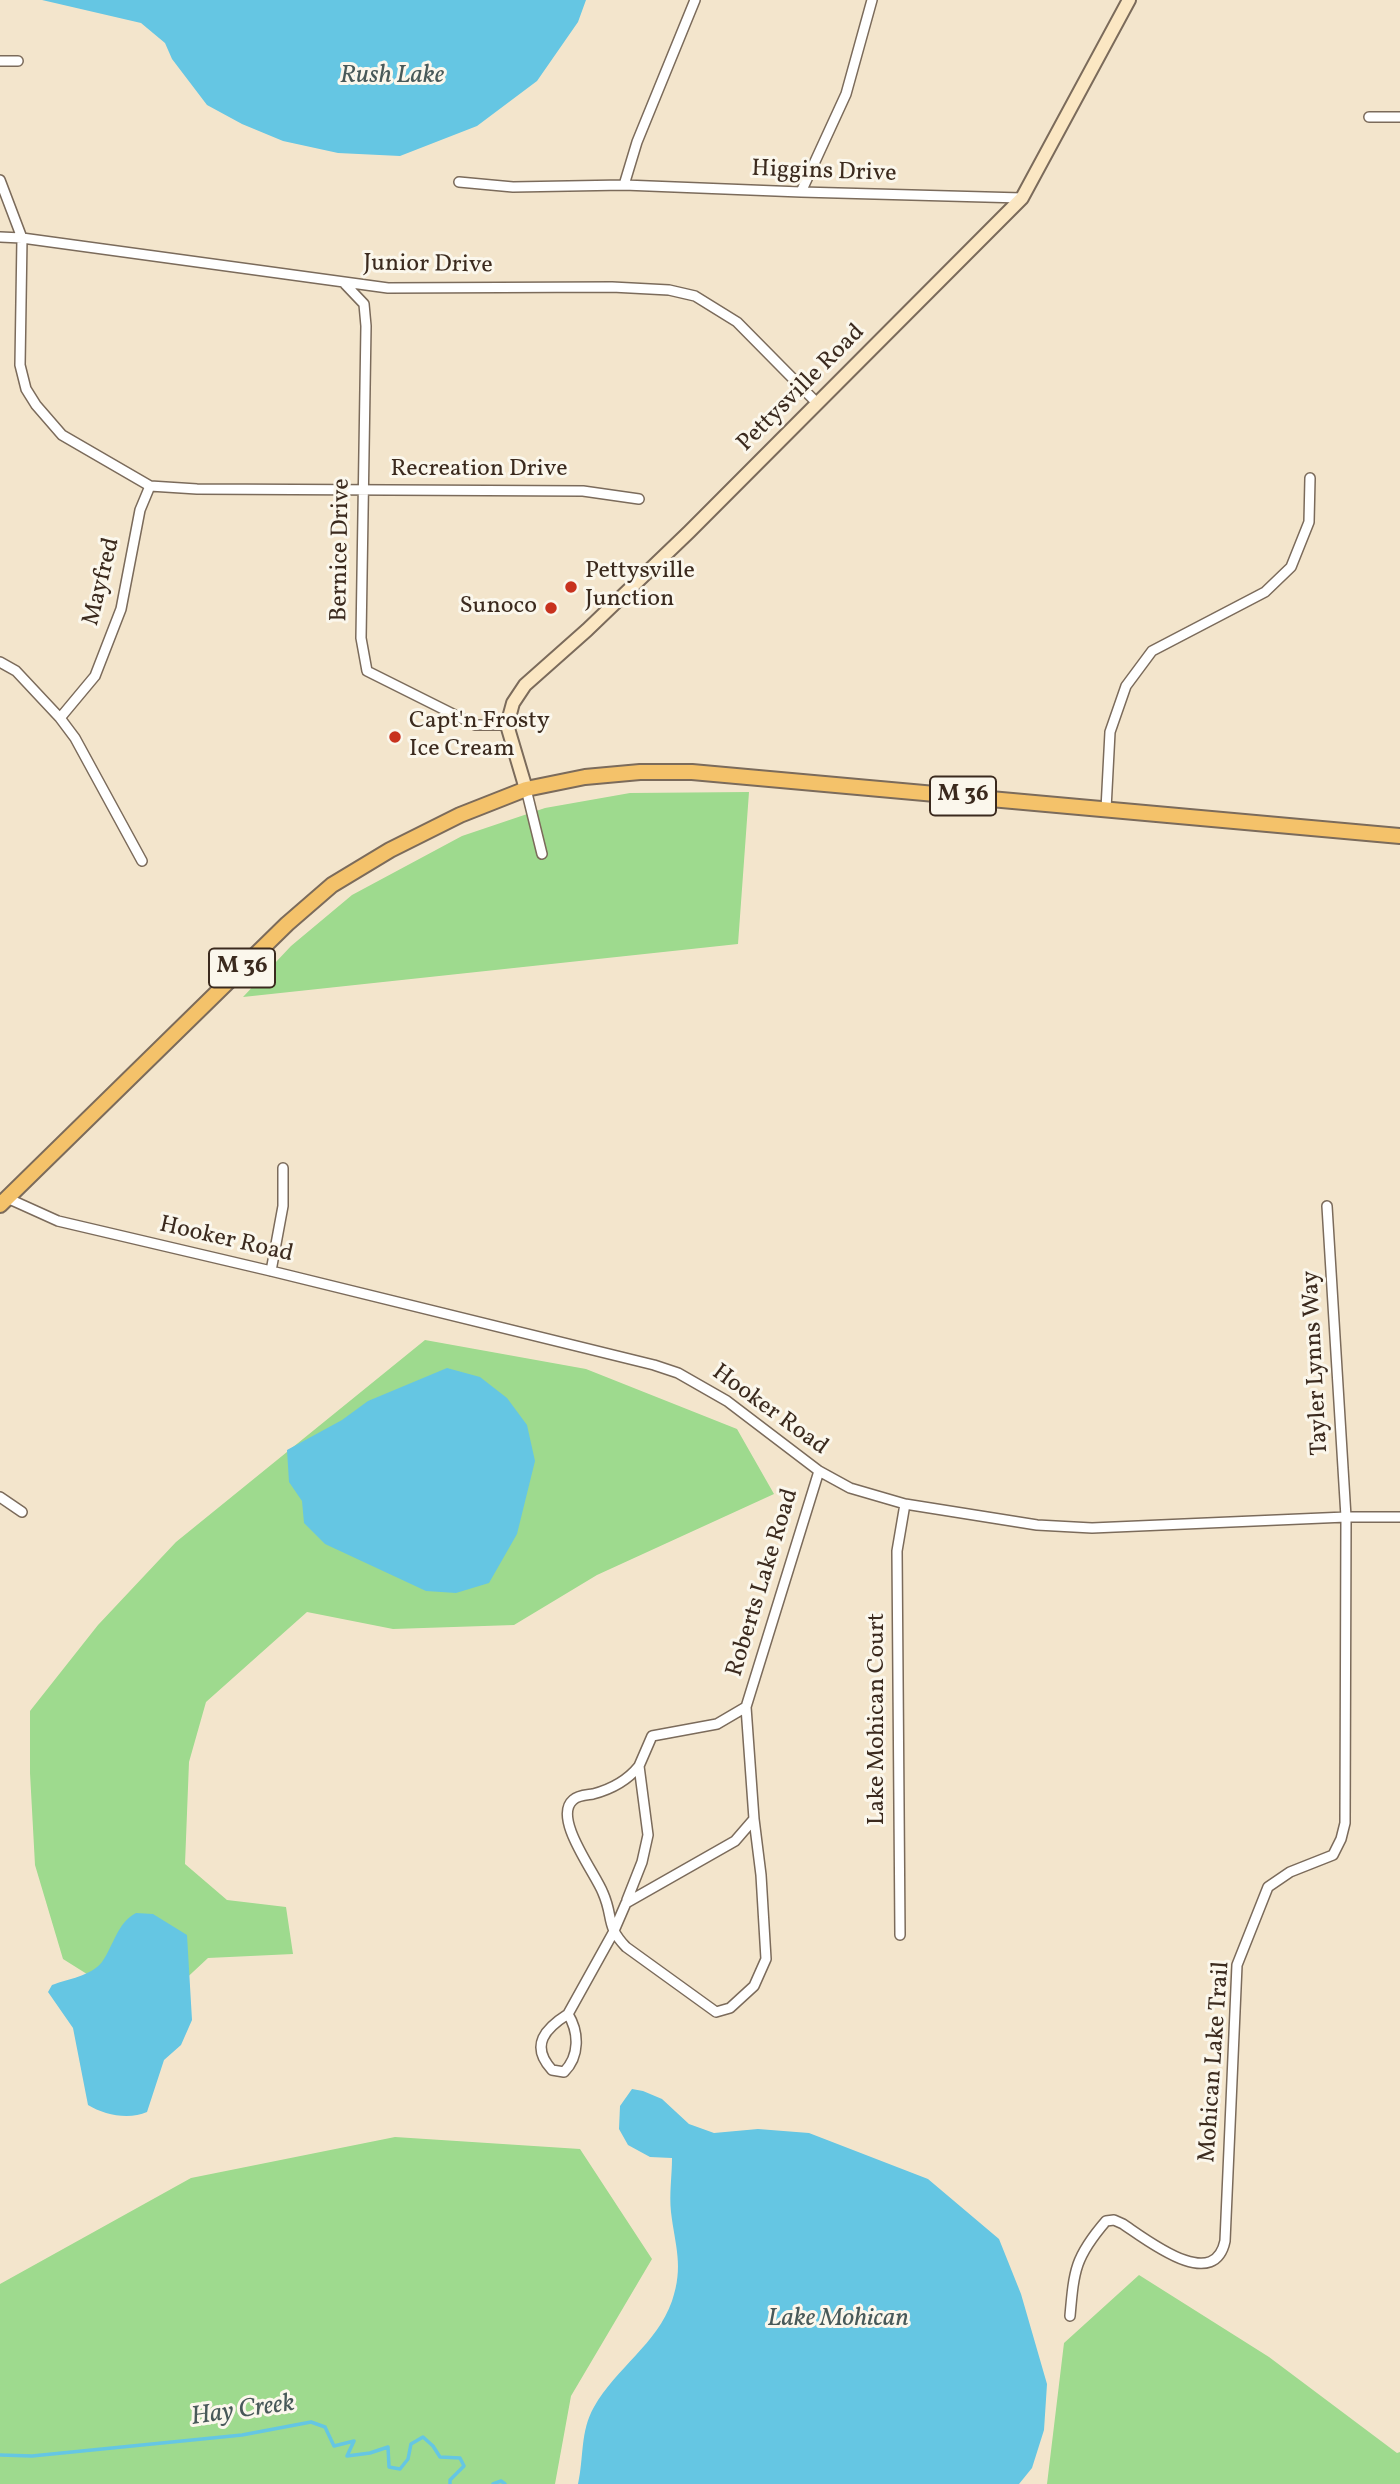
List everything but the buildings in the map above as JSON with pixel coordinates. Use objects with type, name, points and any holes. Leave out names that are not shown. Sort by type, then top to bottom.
[{"type":"main road","name":"Pettysville Road","points":[[507,725],[513,703],[525,685],[690,532],[1022,198],[1129,0]]},
{"type":"main road","points":[[507,725],[526,789]]},
{"type":"main road","name":"M 36","points":[[4,1202],[286,924],[332,885],[390,850],[460,815],[526,789],[599,776],[639,772],[692,772],[1400,836]]},
{"type":"street","points":[[624,184],[637,142],[695,0]]},
{"type":"street","points":[[801,192],[846,93],[872,0]]},
{"type":"street","points":[[0,61],[18,61]]},
{"type":"street","points":[[1369,117],[1400,117]]},
{"type":"street","points":[[0,180],[22,238],[20,365],[26,388],[36,405],[62,435],[150,486]]},
{"type":"street","name":"Higgins Drive","points":[[458,182],[513,187],[624,184],[1022,198]]},
{"type":"street","name":"Junior Drive","points":[[0,237],[388,288],[612,287],[669,290],[695,296],[737,322],[817,403]]},
{"type":"street","name":"Bernice Drive","points":[[345,284],[364,304],[366,327],[361,638],[368,671],[475,725],[507,725]]},
{"type":"street","points":[[1106,809],[1110,732],[1126,686],[1152,651],[1265,592],[1291,567],[1309,522],[1310,478]]},
{"type":"street","name":"Recreation Drive","points":[[150,486],[197,489],[583,491],[639,499]]},
{"type":"street","name":"Mayfred","points":[[61,718],[95,676],[121,609],[140,510],[150,486]]},
{"type":"street","points":[[0,662],[16,671],[61,718],[80,744],[142,861]]},
{"type":"street","points":[[526,789],[542,854]]},
{"type":"street","points":[[271,1271],[283,1206],[284,1168]]},
{"type":"street","name":"Hooker Road","points":[[4,1202],[58,1221],[626,1358],[678,1373],[727,1401],[819,1471],[850,1488],[905,1503],[1037,1525],[1092,1528],[1400,1517]]},
{"type":"street","name":"Tayler Lynns Way","points":[[1327,1206],[1346,1517]]},
{"type":"street","name":"Roberts Lake Road","points":[[746,1707],[717,1724],[652,1736],[639,1766],[624,1781],[599,1792],[576,1797],[568,1806],[569,1825],[604,1894],[613,1933],[626,1947],[712,2011],[722,2012],[754,1986],[761,1973],[766,1953],[746,1707],[819,1471]]},
{"type":"street","points":[[0,1497],[22,1512]]},
{"type":"street","name":"Lake Mohican Court","points":[[900,1935],[897,1551],[905,1503]]},
{"type":"street","name":"Mohican Lake Trail","points":[[1070,2316],[1074,2272],[1078,2260],[1106,2221],[1114,2220],[1123,2224],[1180,2259],[1206,2263],[1217,2260],[1222,2253],[1225,2241],[1237,1965],[1268,1887],[1290,1872],[1333,1855],[1345,1823],[1346,1517]]},
{"type":"street","points":[[568,2014],[575,2025],[576,2049],[573,2063],[564,2071],[552,2070],[545,2062],[541,2048],[545,2033],[551,2024],[568,2014],[613,1933],[642,1862],[648,1835],[639,1766]]},
{"type":"street","points":[[626,1903],[735,1841],[754,1819]]},
{"type":"green space","points":[[749,792],[738,944],[243,997],[291,946],[352,895],[462,836],[545,808],[630,793]]},
{"type":"green space","points":[[425,1340],[586,1369],[737,1429],[774,1494],[597,1575],[514,1625],[393,1629],[307,1612],[206,1702],[189,1762],[185,1864],[227,1900],[286,1907],[293,1954],[208,1958],[149,2013],[63,1959],[35,1865],[30,1711],[98,1625],[176,1542]]},
{"type":"green space","points":[[395,2137],[580,2149],[652,2259],[571,2396],[555,2484],[0,2484],[0,2284],[191,2178]]},
{"type":"green space","points":[[1139,2275],[1269,2357],[1397,2453],[1400,2452],[1400,2484],[1047,2484],[1064,2343]]},
{"type":"water","name":"Rush Lake","points":[[42,0],[586,0],[578,22],[537,81],[477,126],[400,156],[338,153],[283,141],[242,124],[207,105],[172,59],[165,43],[141,23]]},
{"type":"water","points":[[447,1368],[480,1377],[507,1398],[527,1425],[535,1461],[517,1534],[489,1583],[456,1593],[426,1591],[325,1544],[304,1523],[302,1501],[289,1482],[287,1450],[342,1420],[368,1401]]},
{"type":"water","points":[[136,1913],[153,1914],[187,1935],[192,2020],[181,2045],[164,2060],[147,2112],[125,2116],[109,2114],[88,2105],[73,2028],[48,1992],[52,1985],[86,1974],[97,1967],[124,1922]]},
{"type":"water","name":"Lake Mohican","points":[[632,2089],[662,2099],[689,2124],[714,2133],[758,2129],[809,2133],[928,2179],[999,2239],[1021,2294],[1047,2384],[1044,2430],[1032,2468],[1019,2484],[578,2484],[584,2435],[594,2407],[613,2380],[657,2330],[676,2289],[678,2256],[670,2205],[672,2158],[650,2157],[628,2145],[619,2129],[620,2106]]},
{"type":"waterway","name":"Hay Creek","points":[[0,2455],[32,2456],[242,2435],[311,2422],[325,2427],[334,2446],[354,2441],[347,2456],[388,2447],[389,2467],[400,2469],[408,2459],[411,2444],[423,2437],[440,2457],[460,2458],[464,2466],[450,2480],[450,2484]]},
{"type":"waterway","name":"Hay Creek","points":[[493,2484],[501,2481],[505,2484]]},
{"type":"place","name":"Pettysville Junction","points":[[571,587]]},
{"type":"place","name":"Sunoco","points":[[551,608]]},
{"type":"place","name":"Capt'n Frosty Ice Cream","points":[[395,737]]}]
